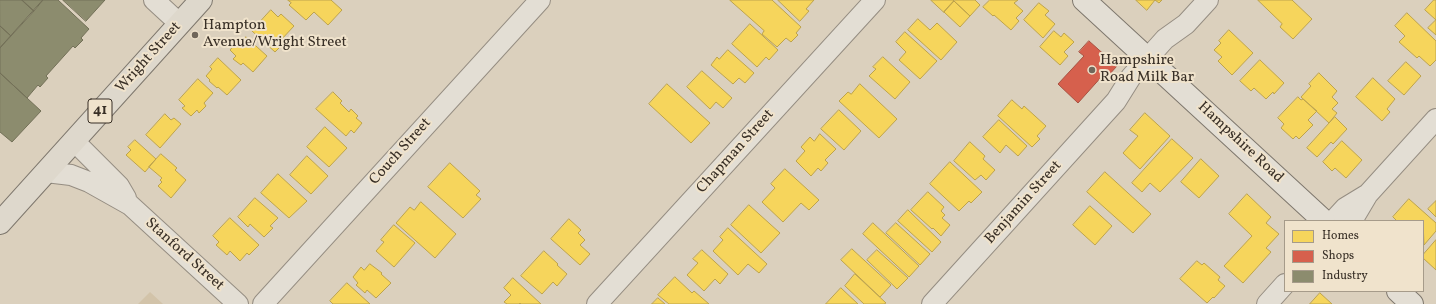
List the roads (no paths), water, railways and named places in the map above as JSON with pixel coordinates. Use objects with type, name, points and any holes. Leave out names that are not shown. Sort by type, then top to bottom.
[{"type":"main road","name":"Wright Street","points":[[0,223],[201,0]]},
{"type":"street","points":[[154,0],[180,24]]},
{"type":"street","name":"Couch Street","points":[[263,304],[540,0]]},
{"type":"street","name":"Chapman Street","points":[[597,304],[875,0]]},
{"type":"street","name":"Hampshire Road","points":[[1084,0],[1323,220]]},
{"type":"street","name":"Benjamin Street","points":[[932,304],[1116,101],[1140,86],[1152,62],[1174,47],[1186,24],[1208,0]]},
{"type":"street","points":[[1353,220],[1368,194],[1436,119]]},
{"type":"street","name":"Stanford Street","points":[[74,141],[119,186],[130,205]]},
{"type":"street","name":"Stanford Street","points":[[46,172],[71,175],[89,182],[130,205],[238,304]]},
{"type":"street","points":[[1334,220],[1345,208],[1368,194]]},
{"type":"street","points":[[1267,304],[1284,285]]},
{"type":"street","points":[[1399,292],[1412,304]]},
{"type":"place","name":"Hampton Avenue/Wright Street","points":[[195,35]]},
{"type":"place","name":"Hampshire Road Milk Bar","points":[[1092,70]]}]
